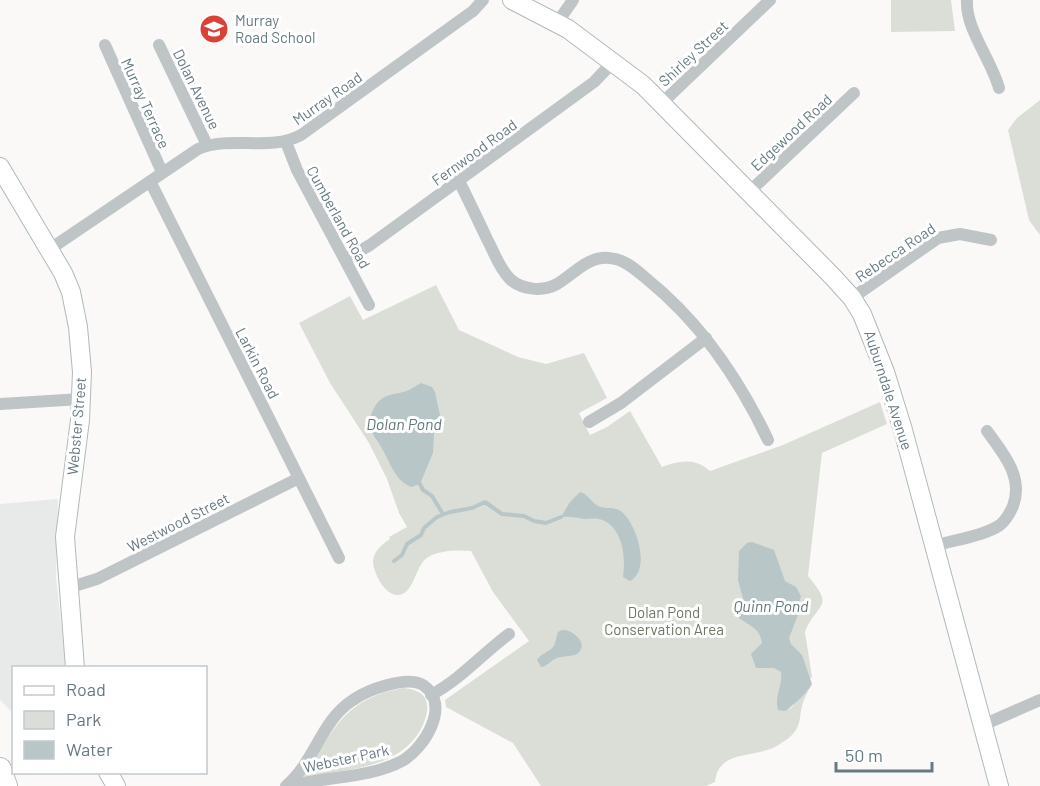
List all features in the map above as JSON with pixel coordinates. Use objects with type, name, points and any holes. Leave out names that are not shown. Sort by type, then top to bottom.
[{"type":"highway","points":[[0,769],[6,786]]},
{"type":"street","name":"Murray Road","points":[[50,249],[189,154],[207,145],[234,141],[286,142],[308,131],[473,11],[483,0]]},
{"type":"street","name":"Auburndale Avenue","points":[[512,0],[557,23],[614,61],[662,103],[852,298],[867,323],[885,372],[999,786]]},
{"type":"street","points":[[557,23],[573,0]]},
{"type":"street","name":"Shirley Street","points":[[662,103],[771,0]]},
{"type":"street","points":[[967,0],[969,19],[991,64],[999,88]]},
{"type":"street","name":"Murray Terrace","points":[[105,45],[162,172]]},
{"type":"street","name":"Dolan Avenue","points":[[159,45],[207,145]]},
{"type":"street","name":"Fernwood Road","points":[[346,259],[370,245],[594,82],[614,61]]},
{"type":"street","name":"Edgewood Road","points":[[749,192],[854,93]]},
{"type":"street","name":"Cumberland Road","points":[[286,142],[297,170],[369,304]]},
{"type":"street","name":"Webster Street","points":[[0,167],[67,279],[74,306],[80,349],[81,399],[66,526],[68,588],[75,666]]},
{"type":"street","name":"Larkin Road","points":[[150,181],[339,558]]},
{"type":"street","points":[[459,181],[499,262],[513,281],[529,288],[546,288],[591,261],[607,257],[617,259],[632,267],[662,291],[706,338],[736,380],[768,440]]},
{"type":"street","name":"Rebecca Road","points":[[852,298],[938,238],[960,234],[991,240]]},
{"type":"street","points":[[589,422],[621,403],[706,338]]},
{"type":"street","points":[[0,404],[81,399]]},
{"type":"street","points":[[934,546],[996,527],[1007,518],[1016,495],[1014,474],[987,431]]},
{"type":"street","name":"Westwood Street","points":[[68,588],[97,579],[299,478]]},
{"type":"street","points":[[431,695],[461,676],[508,633]]},
{"type":"street","name":"Webster Park","points":[[407,682],[420,684],[431,695],[435,708],[430,730],[420,746],[407,758],[376,770],[288,786],[303,767],[328,725],[352,700],[371,691],[407,682]]},
{"type":"street","points":[[982,725],[1040,700]]},
{"type":"shaded area","points":[[58,499],[56,577],[66,666],[12,666],[12,712],[0,700],[0,504]]},
{"type":"green space","points":[[891,0],[951,0],[955,31],[891,32]]},
{"type":"green space","points":[[1040,100],[1040,235],[1029,220],[1008,130],[1017,118]]},
{"type":"green space","name":"Dolan Pond Conservation Area","points":[[436,285],[459,330],[518,357],[546,364],[584,353],[607,398],[579,413],[590,435],[607,427],[630,411],[662,467],[688,461],[699,464],[710,471],[783,445],[880,402],[887,424],[822,453],[808,576],[823,600],[805,632],[812,677],[777,700],[790,709],[809,690],[804,699],[798,727],[786,740],[775,747],[730,760],[718,772],[715,782],[706,786],[541,786],[513,743],[446,707],[445,700],[529,641],[493,592],[471,551],[450,551],[430,556],[421,565],[405,593],[394,595],[381,583],[374,566],[375,554],[390,539],[389,537],[407,527],[369,443],[330,383],[299,323],[350,296],[363,320]]},
{"type":"green space","points":[[403,688],[422,694],[427,705],[427,714],[422,727],[400,752],[370,765],[303,777],[332,731],[353,709],[366,700]]},
{"type":"water","name":"Dolan Pond","points":[[421,383],[432,387],[435,392],[440,415],[434,433],[433,453],[420,484],[411,487],[400,480],[393,470],[372,432],[370,420],[375,406],[382,398],[405,392]]},
{"type":"water","points":[[580,492],[598,506],[621,511],[629,520],[637,538],[641,558],[640,568],[630,581],[623,577],[623,551],[618,535],[607,522],[599,519],[561,517],[570,502]]},
{"type":"water","name":"Quinn Pond","points":[[752,542],[774,550],[785,581],[796,587],[801,596],[798,615],[789,638],[791,644],[802,655],[812,684],[800,699],[785,711],[778,710],[777,705],[781,672],[774,668],[756,668],[751,654],[762,643],[761,638],[754,628],[739,618],[745,606],[738,580],[739,551],[747,543]]},
{"type":"water","points":[[570,631],[577,636],[582,647],[580,651],[575,655],[557,658],[541,667],[537,660],[553,647],[558,632]]},
{"type":"waterway","points":[[420,484],[423,490],[432,496],[443,514]]},
{"type":"waterway","points":[[394,561],[402,555],[407,544],[421,535],[424,528],[437,517],[472,508],[485,502],[502,514],[524,516],[534,521],[546,523],[561,517]]},
{"type":"place","name":"Murray Road School","points":[[214,29]]}]
